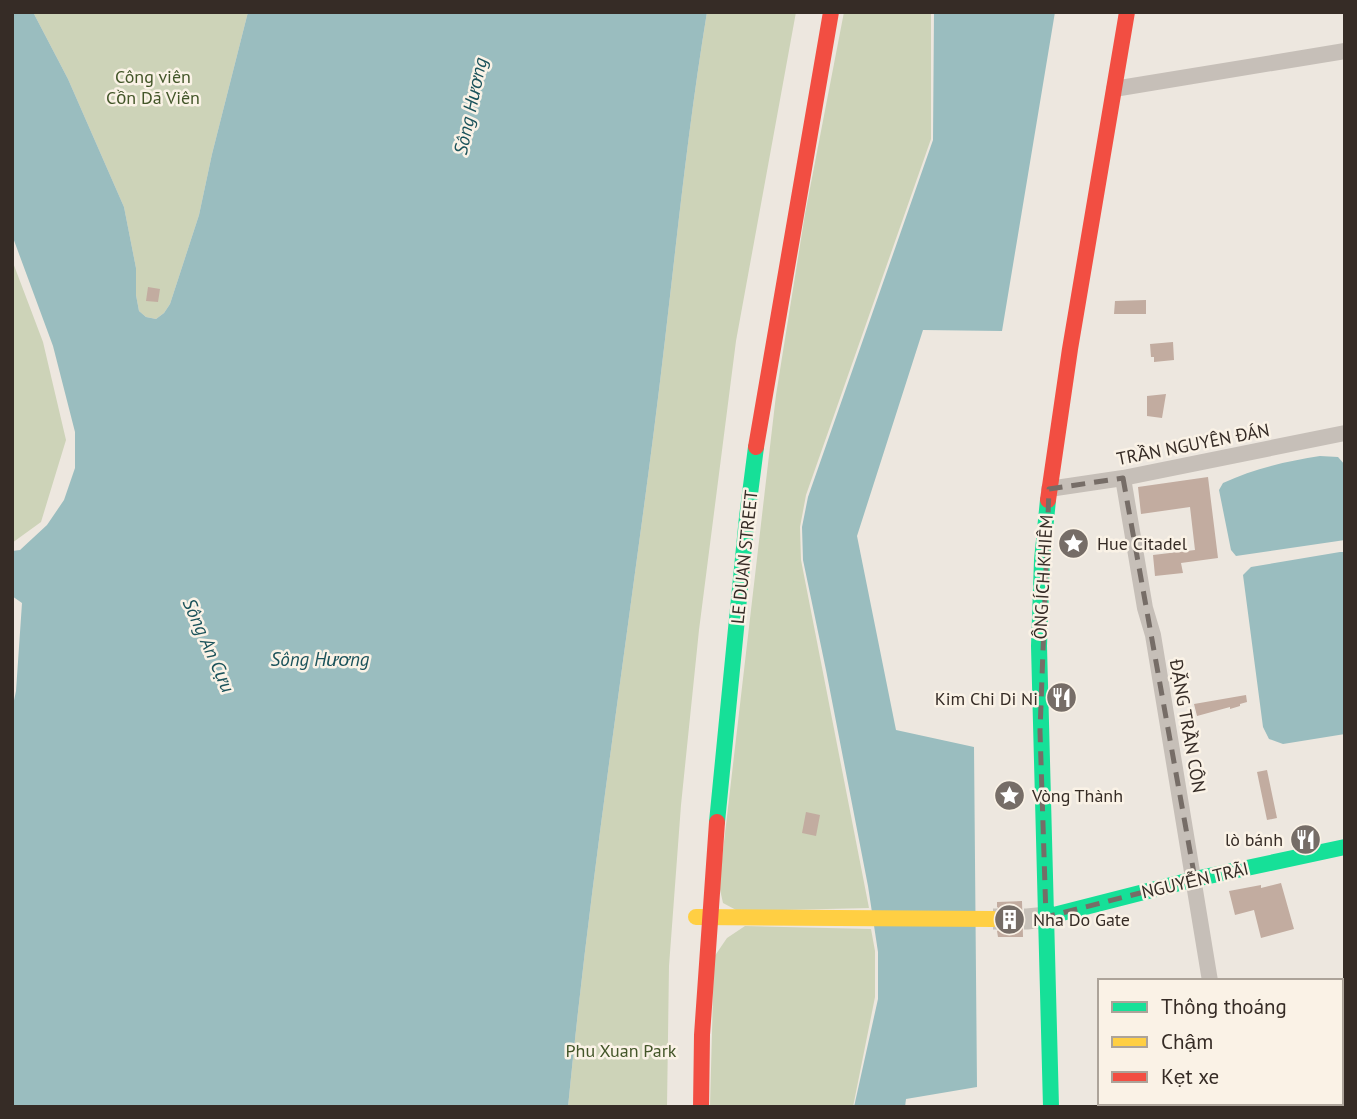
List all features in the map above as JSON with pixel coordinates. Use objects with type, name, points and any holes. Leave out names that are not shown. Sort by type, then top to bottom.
[{"type":"main road","points":[[785,185],[816,12]]},
{"type":"main road","name":"LE DUAN STREET","points":[[689,1107],[692,985],[714,848],[744,545],[760,418],[831,12]]},
{"type":"main road","name":"ÔNG ÍCH KHIÊM","points":[[1051,1107],[1039,646],[1042,560],[1049,489],[1072,337],[1127,12]]},
{"type":"main road","name":"LE DUAN STREET","points":[[701,1107],[703,817],[743,440],[762,318]]},
{"type":"main road","name":"NGUYỄN TRÃI","points":[[1046,917],[1195,879],[1345,847]]},
{"type":"main road","points":[[703,917],[993,919]]},
{"type":"street","points":[[1114,89],[1345,51]]},
{"type":"street","name":"TRẦN NGUYÊN ĐÁN","points":[[1049,489],[1123,478],[1345,433]]},
{"type":"street","name":"ĐẶNG TRẦN CÔN","points":[[1123,478],[1195,879],[1210,979]]},
{"type":"highlighted area","points":[[1123,478],[1195,879],[1046,917],[1040,731],[1049,489]]},
{"type":"green space","name":"Công viên Cồn Dã Viên","points":[[33,12],[248,12],[199,215],[170,304],[156,319],[146,317],[139,311],[136,268],[124,207],[68,79]]},
{"type":"green space","name":"Phu Xuan Park","points":[[707,12],[796,12],[736,341],[699,630],[681,805],[669,966],[667,1107],[568,1107],[597,853]]},
{"type":"green space","points":[[844,12],[931,12],[931,139],[806,495],[800,527],[801,560],[869,908],[738,911],[723,903],[719,885],[776,395],[805,214]]},
{"type":"green space","points":[[12,260],[43,342],[66,440],[41,522],[12,543]]},
{"type":"green space","points":[[745,926],[871,929],[875,951],[875,997],[853,1107],[710,1107],[714,957],[727,938]]},
{"type":"water","name":"Sông Hương","points":[[12,12],[33,12],[68,79],[124,207],[136,268],[139,311],[146,317],[156,319],[170,304],[199,215],[248,12],[707,12],[597,853],[568,1107],[12,1107],[12,710],[16,691],[22,603],[12,596],[12,551],[20,550],[47,525],[64,500],[75,468],[75,432],[53,346],[12,235]]},
{"type":"water","points":[[934,12],[1055,12],[1002,331],[923,330],[857,536],[896,730],[974,747],[977,1087],[906,1099],[905,1107],[854,1107],[878,999],[878,952],[868,886],[803,560],[802,527],[808,497],[933,140]]},
{"type":"water","points":[[1320,456],[1338,457],[1345,465],[1345,540],[1236,556],[1231,550],[1219,490],[1223,483],[1270,466]]},
{"type":"water","points":[[1345,552],[1345,734],[1283,744],[1269,739],[1263,727],[1243,575],[1251,567]]},
{"type":"building","points":[[148,287],[160,289],[158,302],[146,301]]},
{"type":"building","points":[[1146,300],[1146,314],[1114,314],[1115,301]]},
{"type":"building","points":[[1173,342],[1174,360],[1154,362],[1150,344]]},
{"type":"building","points":[[1166,394],[1162,418],[1147,416],[1147,396]]},
{"type":"building","points":[[1208,477],[1218,558],[1181,563],[1183,573],[1155,576],[1153,555],[1195,550],[1190,507],[1141,514],[1138,487]]},
{"type":"building","points":[[1246,695],[1247,702],[1240,706],[1197,716],[1194,704]]},
{"type":"building","points":[[1267,770],[1277,818],[1267,820],[1257,772]]},
{"type":"building","points":[[806,812],[820,815],[816,836],[802,833]]},
{"type":"building","points":[[1281,883],[1294,929],[1261,938],[1254,910],[1235,915],[1229,891]]},
{"type":"building","name":"Nha Do Gate","points":[[1022,901],[1023,937],[998,937],[997,931],[1004,926],[1006,918],[1004,912],[997,907],[997,902]]},
{"type":"tunnel","points":[[993,919],[1046,917]]},
{"type":"traffic: fast","points":[[717,822],[756,447]]},
{"type":"traffic: fast","points":[[1048,500],[1042,560],[1039,646],[1051,1107]]},
{"type":"traffic: fast","points":[[1046,917],[1195,879],[1345,847]]},
{"type":"traffic: slow","points":[[696,917],[993,919]]},
{"type":"traffic: jam","points":[[756,447],[831,12]]},
{"type":"traffic: jam","points":[[1048,500],[1070,349],[1127,12]]},
{"type":"traffic: jam","points":[[701,1107],[702,1035],[717,822]]},
{"type":"place","name":"Hue Citadel","points":[[1074,543]]},
{"type":"place","name":"Kim Chi Di Ni","points":[[1061,698]]},
{"type":"place","name":"Vòng Thành","points":[[1009,795]]},
{"type":"place","name":"lò bánh","points":[[1306,839]]},
{"type":"place","name":"Nha Do Gate","points":[[1010,919]]},
{"type":"water label","name":"Sông An Cựu","points":[[209,645]]}]
